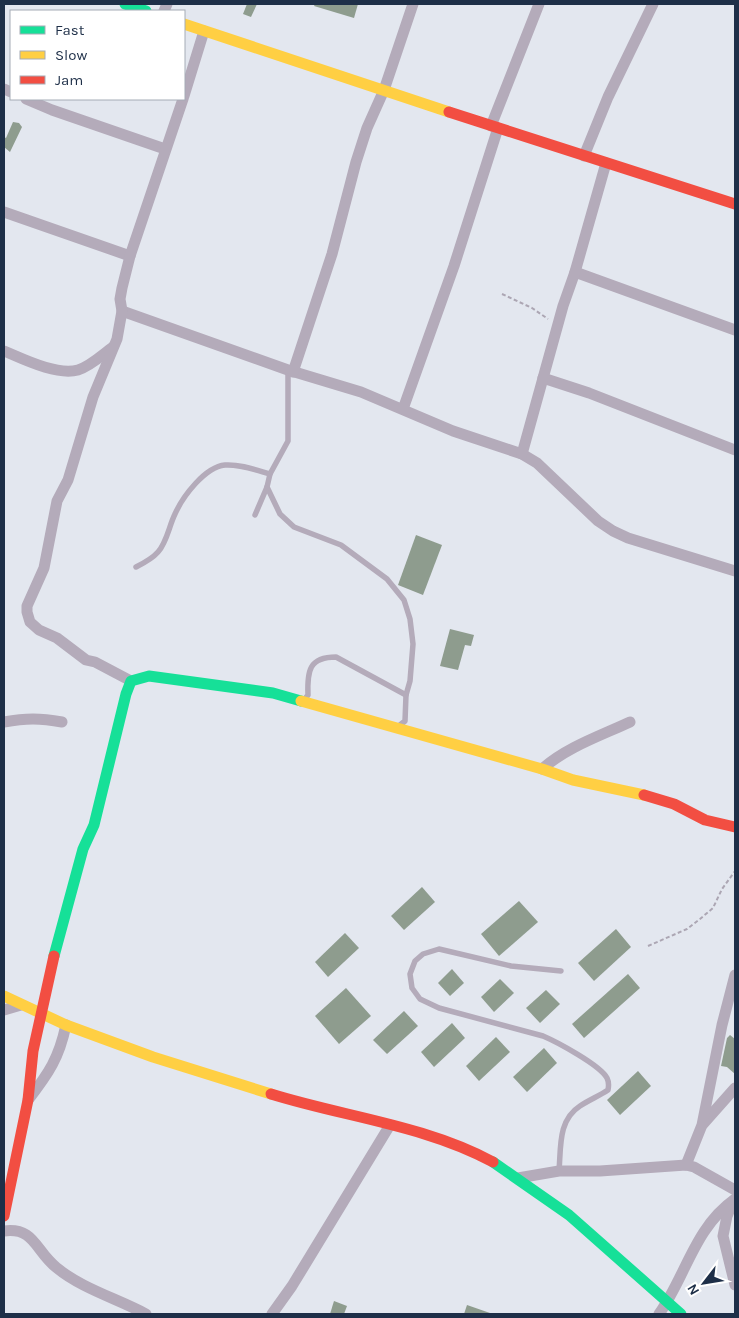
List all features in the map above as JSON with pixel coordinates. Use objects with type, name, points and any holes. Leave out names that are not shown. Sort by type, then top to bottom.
[{"type":"street","points":[[125,4],[143,10]]},
{"type":"street","points":[[291,371],[332,254],[356,162],[384,90],[413,4]]},
{"type":"street","points":[[403,409],[454,266],[494,127],[539,4]]},
{"type":"street","points":[[584,156],[612,89],[653,4]]},
{"type":"street","points":[[185,24],[494,127],[735,204]]},
{"type":"street","points":[[185,91],[204,31]]},
{"type":"street","points":[[28,100],[165,149]]},
{"type":"street","points":[[131,681],[96,662],[80,657],[57,638],[39,630],[30,622],[27,606],[44,568],[57,501],[68,480],[93,397],[117,339],[122,311],[120,299],[130,256],[182,100]]},
{"type":"street","points":[[522,454],[542,378],[606,163]]},
{"type":"street","points":[[4,212],[130,256]]},
{"type":"street","points":[[575,272],[735,330]]},
{"type":"street","points":[[122,311],[291,371],[361,392],[478,441],[508,448],[536,463],[598,521],[613,531],[628,538],[735,571]]},
{"type":"street","points":[[4,351],[45,367],[76,370],[91,363],[113,347]]},
{"type":"street","points":[[542,378],[589,393],[735,450]]},
{"type":"street","points":[[146,1314],[76,1281],[59,1270],[47,1260],[25,1232],[9,1230],[4,1216],[28,1100],[30,1068],[41,1013],[83,849],[94,825],[126,694],[131,681],[143,676],[167,678],[273,694],[302,701],[542,769],[573,780],[654,796],[705,820],[735,827]]},
{"type":"street","points":[[4,722],[29,718],[62,722]]},
{"type":"street","points":[[542,769],[567,751],[630,722]]},
{"type":"street","points":[[686,1165],[702,1125],[722,1025],[735,975]]},
{"type":"street","points":[[4,996],[66,1025],[153,1057],[298,1102],[422,1132],[492,1161],[569,1215],[681,1314]]},
{"type":"street","points":[[4,1010],[21,1005]]},
{"type":"street","points":[[28,1100],[50,1072],[66,1025]]},
{"type":"street","points":[[702,1125],[735,1088]]},
{"type":"street","points":[[272,1314],[292,1286],[390,1125]]},
{"type":"street","points":[[518,1178],[559,1171],[600,1171],[686,1165],[694,1167],[735,1196]]},
{"type":"street","points":[[735,1196],[727,1216],[723,1236],[735,1285]]},
{"type":"street","points":[[659,1314],[667,1303],[700,1237],[723,1207],[735,1196]]},
{"type":"lane","points":[[256,515],[270,474],[288,441],[291,371]]},
{"type":"lane","points":[[136,567],[148,561],[159,551],[174,514],[187,494],[210,470],[225,465],[244,467],[270,474]]},
{"type":"lane","points":[[267,487],[280,514],[294,527],[341,546],[386,579],[404,600],[410,619],[413,644],[410,680],[406,694],[405,722],[397,728]]},
{"type":"lane","points":[[302,701],[308,695],[307,677],[310,669],[317,661],[325,657],[336,657],[406,694]]},
{"type":"lane","points":[[559,1171],[563,1129],[567,1118],[574,1110],[608,1090],[609,1084],[606,1076],[593,1065],[550,1039],[440,1008],[420,999],[412,988],[410,974],[415,962],[423,954],[440,949],[511,966],[561,971]]},
{"type":"path","points":[[502,294],[532,308],[546,317],[557,328]]},
{"type":"path","points":[[648,946],[686,929],[713,908],[722,889],[735,871]]},
{"type":"building","points":[[247,4],[257,4],[251,17],[243,14]]},
{"type":"building","points":[[315,4],[358,4],[354,18],[314,6]]},
{"type":"building","points":[[13,122],[19,123],[22,127],[10,152],[4,147],[4,137],[6,138]]},
{"type":"building","points":[[416,535],[442,545],[423,595],[398,585]]},
{"type":"building","points":[[450,629],[474,635],[471,646],[465,645],[458,670],[440,666]]},
{"type":"building","points":[[422,887],[435,902],[404,930],[391,916]]},
{"type":"building","points":[[519,901],[538,922],[499,956],[481,934]]},
{"type":"building","points":[[616,929],[631,947],[594,981],[578,963]]},
{"type":"building","points":[[345,933],[359,948],[328,977],[315,962]]},
{"type":"building","points":[[452,969],[464,983],[450,996],[438,983]]},
{"type":"building","points":[[628,974],[640,988],[584,1038],[572,1024]]},
{"type":"building","points":[[500,979],[514,993],[494,1012],[481,997]]},
{"type":"building","points":[[346,988],[371,1016],[339,1044],[315,1016]]},
{"type":"building","points":[[546,990],[560,1004],[540,1023],[526,1008]]},
{"type":"building","points":[[404,1011],[418,1026],[387,1054],[373,1040]]},
{"type":"building","points":[[452,1023],[465,1038],[434,1067],[421,1052]]},
{"type":"building","points":[[730,1035],[735,1039],[735,1074],[727,1067],[721,1066],[727,1038]]},
{"type":"building","points":[[496,1037],[510,1052],[479,1081],[466,1066]]},
{"type":"building","points":[[544,1048],[557,1063],[527,1092],[513,1077]]},
{"type":"building","points":[[638,1071],[651,1086],[620,1115],[607,1100]]},
{"type":"building","points":[[334,1301],[347,1306],[344,1314],[330,1314]]},
{"type":"building","points":[[467,1305],[490,1313],[490,1314],[464,1314]]},
{"type":"traffic: fast","points":[[125,4],[143,10]]},
{"type":"traffic: fast","points":[[54,956],[83,849],[94,825],[126,694],[131,681],[149,676],[273,693],[301,701]]},
{"type":"traffic: fast","points":[[493,1162],[569,1215],[681,1314]]},
{"type":"traffic: slow","points":[[185,24],[449,112]]},
{"type":"traffic: slow","points":[[301,701],[542,769],[573,780],[644,795]]},
{"type":"traffic: slow","points":[[4,996],[66,1025],[153,1057],[271,1094]]},
{"type":"traffic: jam","points":[[449,112],[735,204]]},
{"type":"traffic: jam","points":[[644,795],[674,804],[705,820],[735,827]]},
{"type":"traffic: jam","points":[[4,1216],[28,1100],[33,1051],[54,956]]},
{"type":"traffic: jam","points":[[271,1094],[412,1130],[467,1149],[493,1162]]}]
